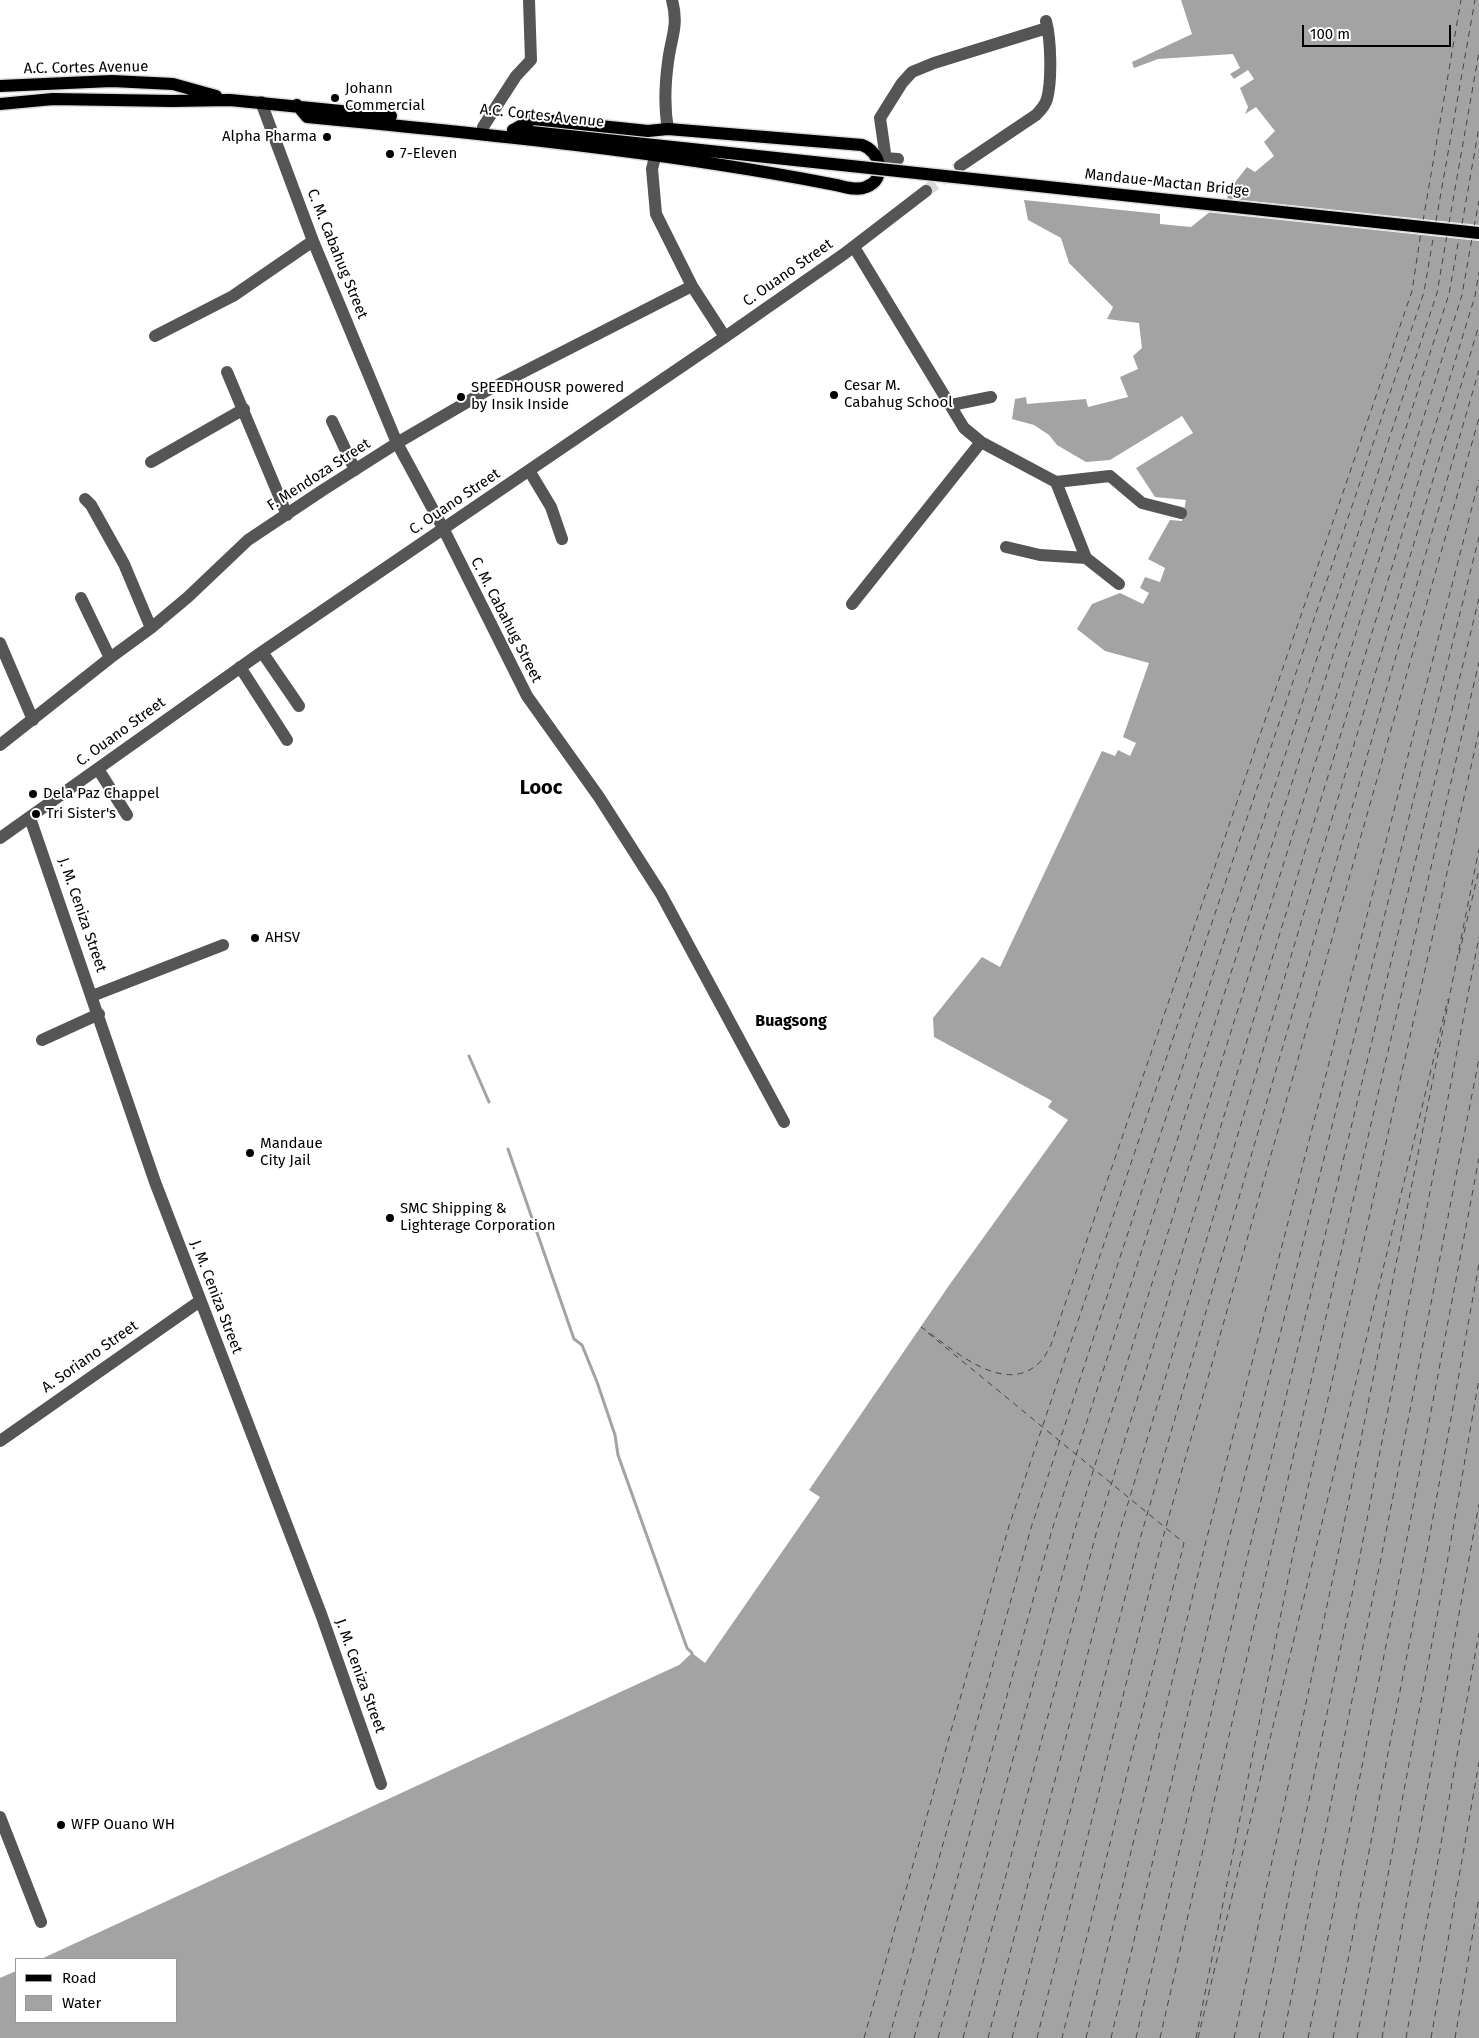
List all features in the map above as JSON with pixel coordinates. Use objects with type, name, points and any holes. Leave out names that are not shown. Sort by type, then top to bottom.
[{"type":"main road","name":"A.C. Cortes Avenue","points":[[0,86],[112,81],[173,84],[230,100]]},
{"type":"main road","name":"A.C. Cortes Avenue","points":[[0,104],[53,100],[230,100],[261,102],[851,166]]},
{"type":"main road","points":[[297,105],[307,117],[474,133],[764,171],[858,189],[867,187],[875,182],[882,162],[872,151],[862,145],[668,128],[648,130],[533,119],[513,130]]},
{"type":"main road","name":"Mandaue-Mactan Bridge","points":[[851,166],[1479,233]]},
{"type":"street","points":[[483,127],[516,76],[531,60],[530,0]]},
{"type":"street","points":[[668,128],[665,113],[668,60],[676,30],[676,18],[672,0]]},
{"type":"street","points":[[898,160],[882,162],[885,148],[880,118],[902,82],[912,72],[1046,24],[1050,53],[1047,99],[1043,107],[1036,116],[960,166]]},
{"type":"street","name":"C. M. Cabahug Street","points":[[261,102],[313,241],[397,443],[443,528],[527,696],[599,797],[661,894],[784,1122]]},
{"type":"street","points":[[656,157],[652,169],[656,214],[692,286],[725,337]]},
{"type":"street","name":"C. Ouano Street","points":[[0,838],[240,667],[434,536],[443,528],[530,472],[854,247],[926,191]]},
{"type":"street","points":[[155,336],[233,296],[313,241]]},
{"type":"street","points":[[854,247],[964,428],[981,442],[1056,482],[1110,476],[1142,503],[1181,513]]},
{"type":"street","name":"F. Mendoza Street","points":[[0,745],[151,628],[188,597],[248,540],[397,443],[486,391],[692,286]]},
{"type":"street","points":[[227,372],[287,515]]},
{"type":"street","points":[[951,405],[991,397]]},
{"type":"street","points":[[152,462],[244,409]]},
{"type":"street","points":[[332,421],[355,470]]},
{"type":"street","points":[[852,604],[981,442]]},
{"type":"street","points":[[530,472],[551,507],[562,539]]},
{"type":"street","points":[[1056,482],[1086,558],[1120,584]]},
{"type":"street","points":[[85,499],[91,505],[124,564],[151,628]]},
{"type":"street","points":[[1006,547],[1040,554],[1086,558]]},
{"type":"street","points":[[81,598],[110,658]]},
{"type":"street","points":[[0,643],[33,720]]},
{"type":"street","points":[[262,652],[299,706]]},
{"type":"street","points":[[240,667],[287,740]]},
{"type":"street","points":[[98,769],[127,815]]},
{"type":"street","name":"J. M. Ceniza Street","points":[[30,818],[139,1137],[200,1302],[321,1614],[381,1784]]},
{"type":"street","points":[[92,996],[223,945]]},
{"type":"street","points":[[42,1040],[98,1014]]},
{"type":"street","name":"A. Soriano Street","points":[[0,1441],[200,1302]]},
{"type":"street","points":[[0,1817],[41,1922]]},
{"type":"water","points":[[1181,0],[1479,0],[1479,2038],[0,2038],[0,1978],[15,1971],[15,2023],[178,2023],[178,1958],[43,1958],[679,1665],[692,1653],[705,1663],[820,1497],[809,1490],[950,1284],[1068,1120],[1048,1107],[1052,1101],[934,1037],[933,1018],[982,957],[1000,967],[1102,751],[1115,756],[1118,750],[1130,756],[1136,743],[1123,737],[1149,663],[1105,651],[1077,629],[1092,604],[1120,593],[1143,604],[1149,593],[1140,588],[1145,577],[1160,582],[1165,568],[1148,559],[1170,520],[1182,521],[1186,500],[1155,497],[1136,468],[1193,433],[1182,416],[1110,460],[1086,462],[1057,445],[1049,435],[1034,425],[1012,419],[1015,399],[1026,397],[1027,404],[1086,399],[1088,407],[1128,397],[1120,377],[1138,369],[1133,356],[1142,348],[1139,323],[1107,319],[1113,307],[1069,263],[1061,238],[1028,220],[1024,200],[1160,214],[1160,224],[1191,227],[1227,198],[1236,181],[1247,167],[1255,172],[1274,156],[1264,142],[1275,131],[1256,107],[1245,114],[1248,107],[1240,88],[1254,79],[1248,70],[1234,79],[1230,74],[1240,68],[1233,54],[1158,59],[1134,68],[1132,62],[1192,34]]},
{"type":"pier","points":[[1223,198],[1479,225],[1479,241],[1205,212]]},
{"type":"waterway","points":[[469,1056],[489,1102]]},
{"type":"waterway","points":[[508,1149],[574,1339],[582,1345],[597,1382],[615,1435],[618,1455],[687,1648],[692,1653]]},
{"type":"ferry route","points":[[1423,221],[1461,0]]},
{"type":"ferry route","points":[[1436,221],[1475,0]]},
{"type":"ferry route","points":[[1449,223],[1479,52]]},
{"type":"ferry route","points":[[1462,224],[1479,127]]},
{"type":"ferry route","points":[[1474,227],[1479,201]]},
{"type":"ferry route","points":[[921,1327],[979,1366],[1011,1375],[1027,1371],[1041,1361],[1051,1345],[1412,291],[1421,232]]},
{"type":"ferry route","points":[[864,2038],[1009,1526],[1424,292],[1434,233]]},
{"type":"ferry route","points":[[889,2038],[1031,1528],[1437,293],[1447,235]]},
{"type":"ferry route","points":[[914,2038],[1052,1530],[1449,294],[1459,238]]},
{"type":"ferry route","points":[[938,2038],[1074,1532],[1462,295],[1472,238]]},
{"type":"ferry route","points":[[963,2038],[1096,1534],[1475,296],[1479,272]]},
{"type":"ferry route","points":[[988,2038],[1118,1537],[1479,325]]},
{"type":"ferry route","points":[[1012,2038],[1140,1539],[1479,370]]},
{"type":"ferry route","points":[[1037,2038],[1162,1541],[1479,418]]},
{"type":"ferry route","points":[[1086,2038],[1205,1545],[1479,480]]},
{"type":"ferry route","points":[[1111,2038],[1227,1547],[1479,537]]},
{"type":"ferry route","points":[[1136,2038],[1249,1550],[1479,598]]},
{"type":"ferry route","points":[[1160,2038],[1271,1552],[1479,662]]},
{"type":"ferry route","points":[[1196,2038],[1293,1554],[1479,731]]},
{"type":"ferry route","points":[[1234,2038],[1337,1559],[1479,849]]},
{"type":"ferry route","points":[[1459,954],[1479,870]]},
{"type":"ferry route","points":[[1259,2038],[1359,1561],[1479,937]]},
{"type":"ferry route","points":[[1198,2038],[1448,999]]},
{"type":"ferry route","points":[[1283,2038],[1380,1563],[1479,1059]]},
{"type":"ferry route","points":[[1308,2038],[1402,1565],[1479,1158]]},
{"type":"ferry route","points":[[1333,2038],[1424,1567],[1479,1264]]},
{"type":"ferry route","points":[[928,1333],[1184,1543],[1062,2038]]},
{"type":"ferry route","points":[[1357,2038],[1446,1569],[1479,1379]]},
{"type":"ferry route","points":[[1382,2038],[1479,1504]]},
{"type":"ferry route","points":[[1406,2038],[1479,1633]]},
{"type":"ferry route","points":[[1431,2038],[1479,1762]]},
{"type":"ferry route","points":[[1455,2038],[1479,1897]]},
{"type":"tunnel","points":[[926,191],[960,166]]},
{"type":"place","name":"Johann Commercial","points":[[335,98]]},
{"type":"place","name":"Alpha Pharma","points":[[327,137]]},
{"type":"place","name":"7-Eleven","points":[[390,154]]},
{"type":"place","name":"Cesar M. Cabahug School","points":[[834,395]]},
{"type":"place","name":"SPEEDHOUSR powered by Insik Inside","points":[[461,397]]},
{"type":"place","name":"Dela Paz Chappel","points":[[33,794]]},
{"type":"place","name":"Tri Sister's","points":[[36,814]]},
{"type":"place","name":"AHSV","points":[[255,938]]},
{"type":"place","name":"Mandaue City Jail","points":[[250,1153]]},
{"type":"place","name":"SMC Shipping & Lighterage Corporation","points":[[390,1218]]},
{"type":"place","name":"WFP Ouano WH","points":[[61,1825]]},
{"type":"district","name":"Looc","points":[[541,788]]},
{"type":"district","name":"Buagsong","points":[[791,1022]]}]
